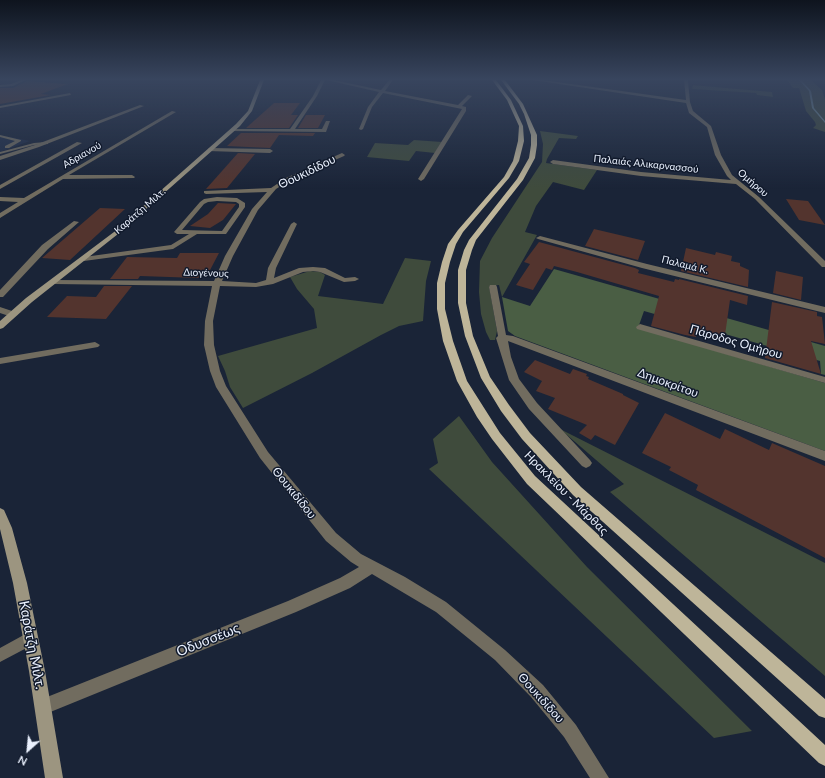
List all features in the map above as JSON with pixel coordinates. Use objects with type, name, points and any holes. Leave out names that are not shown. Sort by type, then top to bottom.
[{"type":"main road","name":"Ηρακλείου - Μάρθας","points":[[517,116],[521,126],[521,141],[516,161],[506,178],[460,231],[452,244],[441,283],[441,309],[448,341],[462,381],[496,436],[512,458],[532,480],[825,757]]},
{"type":"main road","name":"Ηρακλείου - Μάρθας","points":[[527,116],[534,135],[532,158],[520,180],[473,240],[468,250],[462,270],[462,303],[469,336],[486,378],[526,436],[577,490],[825,710]]},
{"type":"street","points":[[0,158],[115,116]]},
{"type":"street","name":"Αδριανού","points":[[0,216],[62,177],[167,116]]},
{"type":"street","name":"Καράτζη Μιλτ.","points":[[0,326],[12,314],[120,229],[210,150],[246,116]]},
{"type":"street","points":[[291,131],[301,116]]},
{"type":"street","points":[[361,129],[365,116]]},
{"type":"street","points":[[421,178],[461,116]]},
{"type":"street","name":"Ομήρου","points":[[696,116],[709,126],[718,155],[730,176],[758,198],[825,265]]},
{"type":"street","points":[[232,130],[324,131],[328,122]]},
{"type":"street","points":[[0,187],[79,143]]},
{"type":"street","points":[[210,150],[270,150]]},
{"type":"street","name":"Θουκιδίδου","points":[[342,155],[288,179],[271,190],[248,220],[229,256],[217,284],[209,313],[208,338],[215,371],[223,392],[264,455],[331,537],[348,553],[441,607],[500,655],[537,692],[566,726],[600,778]]},
{"type":"street","name":"Παλαιάς Αλικαρνασσού","points":[[553,162],[642,174],[738,182]]},
{"type":"street","points":[[62,177],[132,177]]},
{"type":"street","points":[[206,192],[271,190]]},
{"type":"street","points":[[0,199],[25,200]]},
{"type":"street","points":[[0,295],[45,248],[76,222]]},
{"type":"street","points":[[270,282],[270,273],[272,268],[294,224]]},
{"type":"street","name":"Παλαμά Κ.","points":[[540,238],[645,266],[825,310]]},
{"type":"street","name":"Διογένους","points":[[53,282],[256,284],[270,282],[302,270],[313,269],[322,270],[344,280],[355,279]]},
{"type":"street","points":[[493,287],[501,338],[514,380],[533,406],[586,463]]},
{"type":"street","points":[[0,310],[12,314]]},
{"type":"street","name":"Πάροδος Ομήρου","points":[[640,327],[825,380]]},
{"type":"street","name":"Δημοκρίτου","points":[[501,338],[510,338],[825,456]]},
{"type":"street","points":[[0,361],[95,345]]},
{"type":"street","name":"Καράτζη Μιλτ.","points":[[0,514],[14,560],[31,638],[54,778]]},
{"type":"street","name":"Οδυσσέως","points":[[43,707],[345,584],[371,567]]},
{"type":"lane","points":[[0,136],[19,141],[0,150]]},
{"type":"lane","points":[[0,153],[46,142]]},
{"type":"lane","points":[[84,258],[173,247],[196,232],[224,233],[242,207],[242,203],[233,199],[206,200],[177,232],[196,232]]},
{"type":"lane","points":[[0,655],[31,638]]},
{"type":"shaded area","points":[[0,135],[30,141],[0,152]]},
{"type":"green space","points":[[810,116],[825,116],[825,132],[813,128],[816,125]]},
{"type":"green space","points":[[540,131],[578,136],[576,139],[559,138],[546,163],[597,170],[584,190],[553,182],[536,206],[525,232],[537,235],[502,297],[499,285],[489,286],[497,331],[495,340],[490,340],[481,314],[479,292],[480,261],[492,238],[542,162],[543,144]]},
{"type":"green space","points":[[414,140],[442,142],[435,153],[416,151],[409,161],[367,157],[375,143],[408,145]]},
{"type":"green space","points":[[405,258],[431,261],[426,281],[423,321],[399,326],[243,408],[230,387],[218,356],[317,328],[314,309],[297,289],[290,277],[310,271],[320,272],[325,275],[318,296],[383,304]]},
{"type":"green space","points":[[554,269],[825,346],[825,375],[821,374],[820,361],[644,311],[638,328],[825,383],[825,451],[515,336],[508,331],[502,297],[530,306]]},
{"type":"green space","points":[[459,416],[492,462],[587,567],[752,731],[714,738],[429,469],[438,463],[433,439]]},
{"type":"green space","points":[[560,429],[825,563],[825,676],[610,492],[624,484]]},
{"type":"building","points":[[259,116],[297,116],[289,128],[246,128]]},
{"type":"building","points":[[305,116],[324,116],[318,128],[298,128]]},
{"type":"building","points":[[241,133],[315,133],[313,136],[279,135],[270,148],[227,146]]},
{"type":"building","points":[[238,153],[255,154],[227,188],[206,189]]},
{"type":"building","points":[[786,199],[808,201],[825,225],[799,220]]},
{"type":"building","points":[[218,203],[236,204],[223,220],[210,228],[190,226],[208,214]]},
{"type":"building","points":[[100,208],[125,209],[70,260],[42,258]]},
{"type":"building","points":[[594,229],[645,241],[638,260],[585,246]]},
{"type":"building","points":[[539,242],[635,268],[639,270],[638,273],[674,282],[675,279],[679,279],[748,296],[747,305],[730,300],[724,342],[696,334],[696,337],[651,326],[659,296],[577,272],[554,266],[552,270],[546,268],[533,290],[516,285],[530,264],[524,262]]},
{"type":"building","points":[[686,248],[715,255],[716,252],[732,256],[731,261],[740,263],[740,266],[749,270],[748,287],[681,271]]},
{"type":"building","points":[[180,253],[219,253],[209,272],[198,278],[140,276],[138,279],[110,279],[127,257],[177,258]]},
{"type":"building","points":[[776,271],[803,277],[801,300],[773,293]]},
{"type":"building","points":[[104,286],[132,286],[106,319],[47,317],[67,296],[96,297]]},
{"type":"building","points":[[772,302],[817,312],[817,316],[822,317],[825,344],[811,341],[821,374],[765,358]]},
{"type":"building","points":[[535,360],[570,374],[573,369],[587,374],[586,376],[589,377],[588,379],[623,394],[639,403],[615,445],[595,435],[591,440],[579,433],[587,425],[548,409],[555,398],[536,391],[542,381],[524,372]]},
{"type":"building","points":[[665,413],[720,439],[725,429],[769,450],[772,443],[825,466],[825,558],[696,490],[698,485],[669,470],[671,467],[642,453]]},
{"type":"waterway","points":[[820,116],[825,122]]}]
